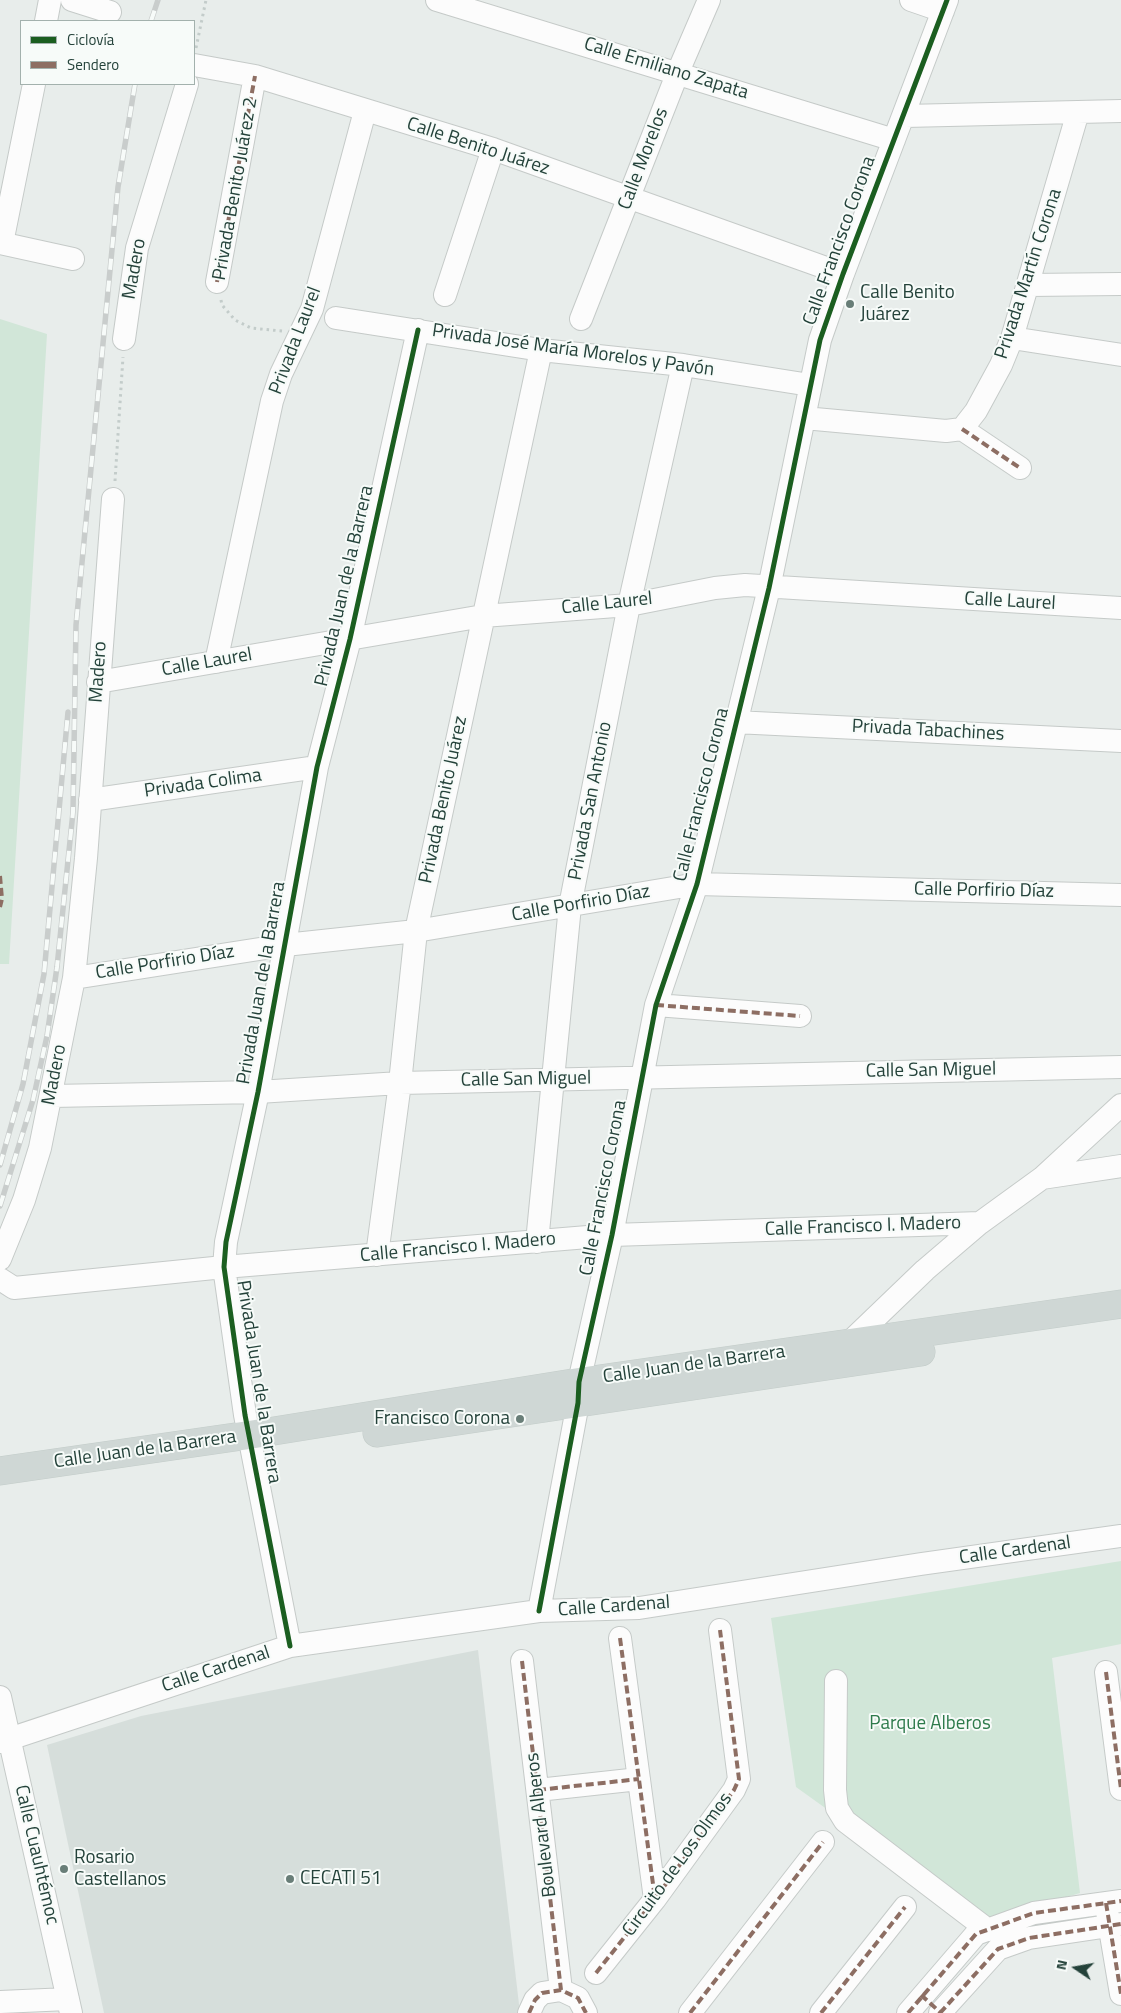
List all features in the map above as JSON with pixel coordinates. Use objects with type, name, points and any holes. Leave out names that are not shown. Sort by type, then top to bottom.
[{"type":"main road","name":"Calle Juan de la Barrera","points":[[0,1490],[250,1443],[850,1352],[1121,1304]]},
{"type":"main road","name":"Calle Juan de la Barrera","points":[[850,1352],[1121,1323]]},
{"type":"main road","name":"Calle Juan de la Barrera","points":[[0,1471],[250,1443]]},
{"type":"street","points":[[46,20],[50,0]]},
{"type":"street","points":[[72,0],[110,12]]},
{"type":"street","name":"Calle Emiliano Zapata","points":[[437,0],[678,72],[894,140]]},
{"type":"street","name":"Calle Morelos","points":[[581,319],[678,72],[709,0]]},
{"type":"street","points":[[911,0],[945,6]]},
{"type":"street","name":"Calle Francisco Corona","points":[[539,1611],[578,1392],[612,1235],[640,1077],[656,1006],[697,884],[769,588],[820,340],[843,274],[945,6]]},
{"type":"street","name":"Calle Benito Juárez","points":[[195,58],[493,149],[843,274]]},
{"type":"street","name":"Privada Benito Juárez 2","points":[[217,282],[255,76]]},
{"type":"street","points":[[34,85],[1,243],[73,259]]},
{"type":"street","name":"Madero","points":[[124,339],[137,248],[187,85]]},
{"type":"street","name":"Privada Laurel","points":[[216,662],[272,402],[281,374],[312,309],[365,111]]},
{"type":"street","points":[[904,116],[1121,111]]},
{"type":"street","name":"Privada Martín Corona","points":[[962,429],[976,411],[1001,365],[1012,338],[1078,112]]},
{"type":"street","points":[[445,295],[493,149]]},
{"type":"street","points":[[1029,285],[1121,284]]},
{"type":"street","name":"Privada José María Morelos y Pavón","points":[[336,318],[541,350],[683,365],[810,386]]},
{"type":"street","name":"Privada Juan de la Barrera","points":[[290,1646],[250,1443],[224,1267],[227,1230],[258,1092],[317,767],[350,639],[418,330]]},
{"type":"street","points":[[1012,338],[1121,354]]},
{"type":"street","name":"Privada Benito Juárez","points":[[377,1255],[400,1083],[416,931],[541,350]]},
{"type":"street","name":"Privada San Antonio","points":[[537,1242],[570,906],[629,605],[683,365]]},
{"type":"street","points":[[804,418],[946,431],[962,429],[1020,468]]},
{"type":"street","name":"Madero","points":[[0,1259],[24,1200],[40,1148],[52,1096],[74,978],[114,499]]},
{"type":"street","name":"Calle Laurel","points":[[98,682],[483,616],[629,605],[715,588],[745,585],[769,588],[1121,608]]},
{"type":"street","name":"Privada Tabachines","points":[[735,722],[1121,741]]},
{"type":"street","name":"Privada Colima","points":[[90,800],[317,767]]},
{"type":"street","name":"Calle Porfirio Díaz","points":[[74,978],[285,945],[416,931],[697,884],[1121,895]]},
{"type":"street","points":[[656,1006],[800,1016]]},
{"type":"street","name":"Calle San Miguel","points":[[52,1096],[258,1092],[400,1083],[1121,1068]]},
{"type":"street","points":[[850,1352],[925,1270],[980,1223],[1042,1178],[1121,1105]]},
{"type":"street","points":[[1042,1178],[1121,1166]]},
{"type":"street","name":"Calle Francisco I. Madero","points":[[0,1279],[14,1288],[224,1267],[612,1235],[980,1223]]},
{"type":"street","name":"Calle Cardenal","points":[[5,1740],[290,1646],[539,1611],[639,1608],[921,1564],[1121,1536]]},
{"type":"street","name":"Circuito de Los Olmos","points":[[596,1973],[655,1899],[734,1790],[739,1779],[720,1630]]},
{"type":"street","name":"Circuito de Los Olmos","points":[[620,1638],[655,1899]]},
{"type":"street","name":"Boulevard Alberos","points":[[522,1661],[561,1990]]},
{"type":"street","points":[[1106,1672],[1119,1761],[1121,1789]]},
{"type":"street","points":[[836,1681],[835,1790],[837,1808],[845,1821],[988,1930]]},
{"type":"street","name":"Calle Cuauhtémoc","points":[[0,1697],[5,1740],[70,2006]]},
{"type":"street","points":[[538,1790],[639,1779]]},
{"type":"street","points":[[690,2013],[823,1842]]},
{"type":"street","points":[[908,2013],[921,1995],[976,1934],[1034,1914],[1114,1902],[1121,1994]]},
{"type":"street","points":[[821,2013],[905,1907]]},
{"type":"street","points":[[921,1995],[941,2013],[998,1949],[1029,1938],[1115,1925]]},
{"type":"street","points":[[529,2013],[535,2000],[542,1993],[561,1990],[578,1998],[586,2013]]},
{"type":"street","points":[[0,2002],[70,2006]]},
{"type":"path","points":[[195,58],[206,0]]},
{"type":"path","points":[[114,499],[124,339]]},
{"type":"shaded area","name":"CECATI 51","points":[[478,1650],[520,2013],[104,2013],[47,1745],[141,1716]]},
{"type":"green space","points":[[0,319],[47,334],[9,964],[0,964]]},
{"type":"green space","name":"Parque Alberos","points":[[1121,1561],[1121,1644],[1052,1658],[1080,1893],[984,1922],[796,1787],[771,1618]]},
{"type":"railway","points":[[151,20],[158,0]]},
{"type":"railway","points":[[0,1206],[33,1100],[47,1036],[57,967],[73,812],[76,625],[118,187],[135,85]]},
{"type":"railway","points":[[0,1165],[23,1084],[44,974],[68,712]]},
{"type":"marked path","points":[[217,282],[255,76]]},
{"type":"marked path","points":[[962,429],[1020,468]]},
{"type":"marked path","points":[[0,876],[2,899],[0,907]]},
{"type":"marked path","points":[[656,1005],[800,1016]]},
{"type":"marked path","points":[[596,1973],[655,1899],[734,1790],[739,1779],[720,1630]]},
{"type":"marked path","points":[[620,1638],[655,1899]]},
{"type":"marked path","points":[[522,1661],[561,1990]]},
{"type":"marked path","points":[[1106,1672],[1121,1789]]},
{"type":"marked path","points":[[538,1790],[639,1779]]},
{"type":"marked path","points":[[690,2013],[823,1842]]},
{"type":"marked path","points":[[908,2013],[976,1934],[1034,1913],[1121,1901]]},
{"type":"marked path","points":[[1106,1903],[1121,1994]]},
{"type":"marked path","points":[[821,2013],[905,1907]]},
{"type":"marked path","points":[[940,2013],[998,1949],[1029,1938],[1121,1924]]},
{"type":"marked path","points":[[529,2013],[535,2000],[542,1993],[561,1990],[578,1998],[586,2013]]},
{"type":"marked path","points":[[921,1995],[941,2013]]},
{"type":"cycle path","points":[[539,1611],[578,1403],[579,1382],[612,1235],[656,1005],[697,884],[769,588],[820,340],[843,274],[947,0]]},
{"type":"cycle path","points":[[290,1646],[245,1415],[224,1267],[226,1242],[258,1092],[317,767],[350,639],[418,330]]},
{"type":"place","name":"Calle Benito Juárez","points":[[850,304]]},
{"type":"place","name":"Francisco Corona","points":[[520,1419]]},
{"type":"place","name":"Rosario Castellanos","points":[[64,1869]]},
{"type":"place","name":"CECATI 51","points":[[290,1879]]}]
